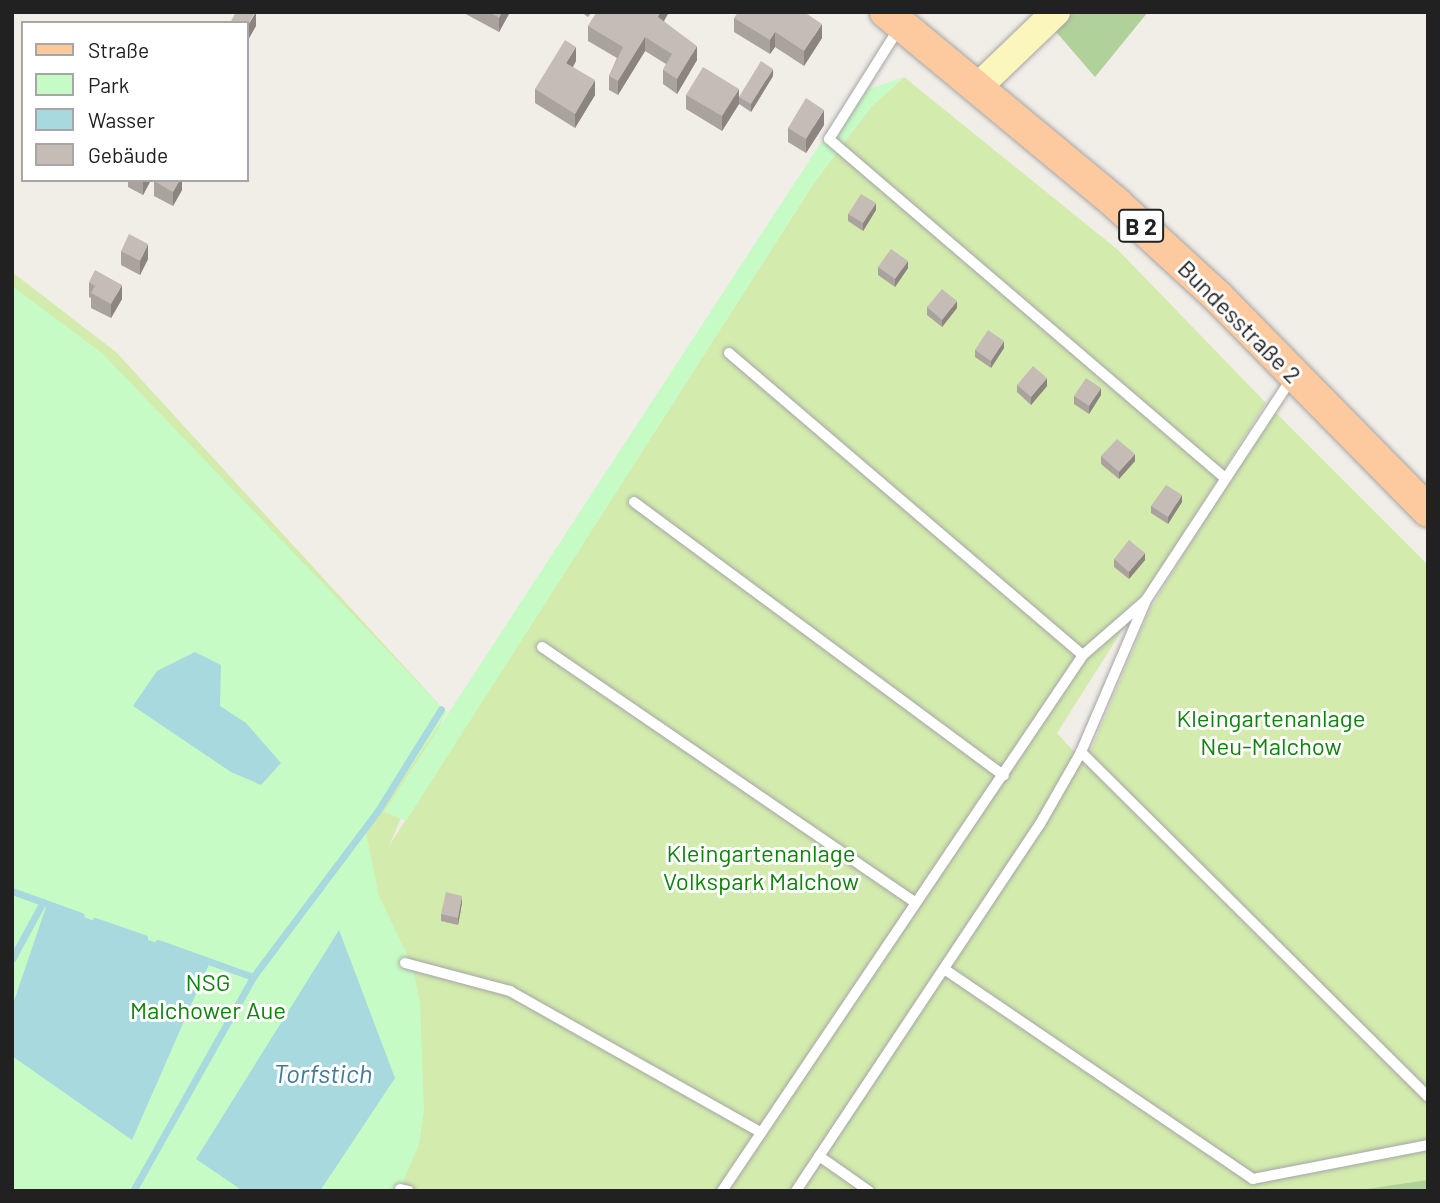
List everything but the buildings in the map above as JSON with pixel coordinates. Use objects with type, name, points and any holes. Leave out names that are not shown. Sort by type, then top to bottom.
[{"type":"main road","points":[[979,86],[1056,12]]},
{"type":"main road","name":"B 2","points":[[894,18],[979,86]]},
{"type":"main road","name":"Bundesstraße 2","points":[[979,86],[1117,204],[1294,375],[1428,511]]},
{"type":"lane","points":[[894,18],[829,139],[1224,478]]},
{"type":"lane","points":[[729,353],[1083,655]]},
{"type":"lane","points":[[796,1191],[947,971],[1081,752],[1146,600],[1294,375]]},
{"type":"lane","points":[[634,502],[1004,776]]},
{"type":"lane","points":[[722,1191],[1083,655],[1146,600]]},
{"type":"lane","points":[[542,647],[916,903]]},
{"type":"lane","points":[[1081,752],[1428,1096]]},
{"type":"lane","points":[[405,963],[510,991],[760,1132]]},
{"type":"lane","points":[[947,971],[1253,1179],[1428,1145]]},
{"type":"lane","points":[[819,1156],[869,1191]]},
{"type":"green space","points":[[1039,12],[1148,12],[1095,77]]},
{"type":"green space","name":"Kleingartenanlage Volkspark Malchow","points":[[904,77],[1118,250],[1266,403],[1057,733],[1085,764],[1150,609],[1273,410],[1428,565],[1428,1191],[12,1191],[12,272],[116,352],[446,712],[389,846],[814,183],[871,107]]},
{"type":"green space","points":[[904,77],[871,107],[814,183],[406,821],[384,812],[852,95]]},
{"type":"green space","name":"NSG Malchower Aue","points":[[12,286],[102,353],[447,713],[366,833],[379,896],[412,965],[420,1002],[424,1111],[419,1144],[403,1182],[408,1191],[12,1191]]},
{"type":"green space","points":[[1428,1180],[1428,1191],[1353,1191]]},
{"type":"water","points":[[195,652],[221,665],[220,706],[246,723],[281,763],[261,785],[231,772],[133,706],[157,671]]},
{"type":"water","points":[[47,904],[210,962],[132,1140],[12,1056],[12,1007]]},
{"type":"water","name":"Torfstich","points":[[339,930],[395,1078],[320,1191],[243,1191],[196,1159]]},
{"type":"waterway","points":[[133,1191],[253,977],[377,812],[441,709]]},
{"type":"waterway","points":[[12,891],[81,916]]},
{"type":"waterway","points":[[12,959],[43,902]]},
{"type":"waterway","points":[[95,921],[144,938]]},
{"type":"waterway","points":[[158,943],[253,977]]},
{"type":"park label","name":"Kleingartenanlage Neu-Malchow","points":[[1271,732]]}]
